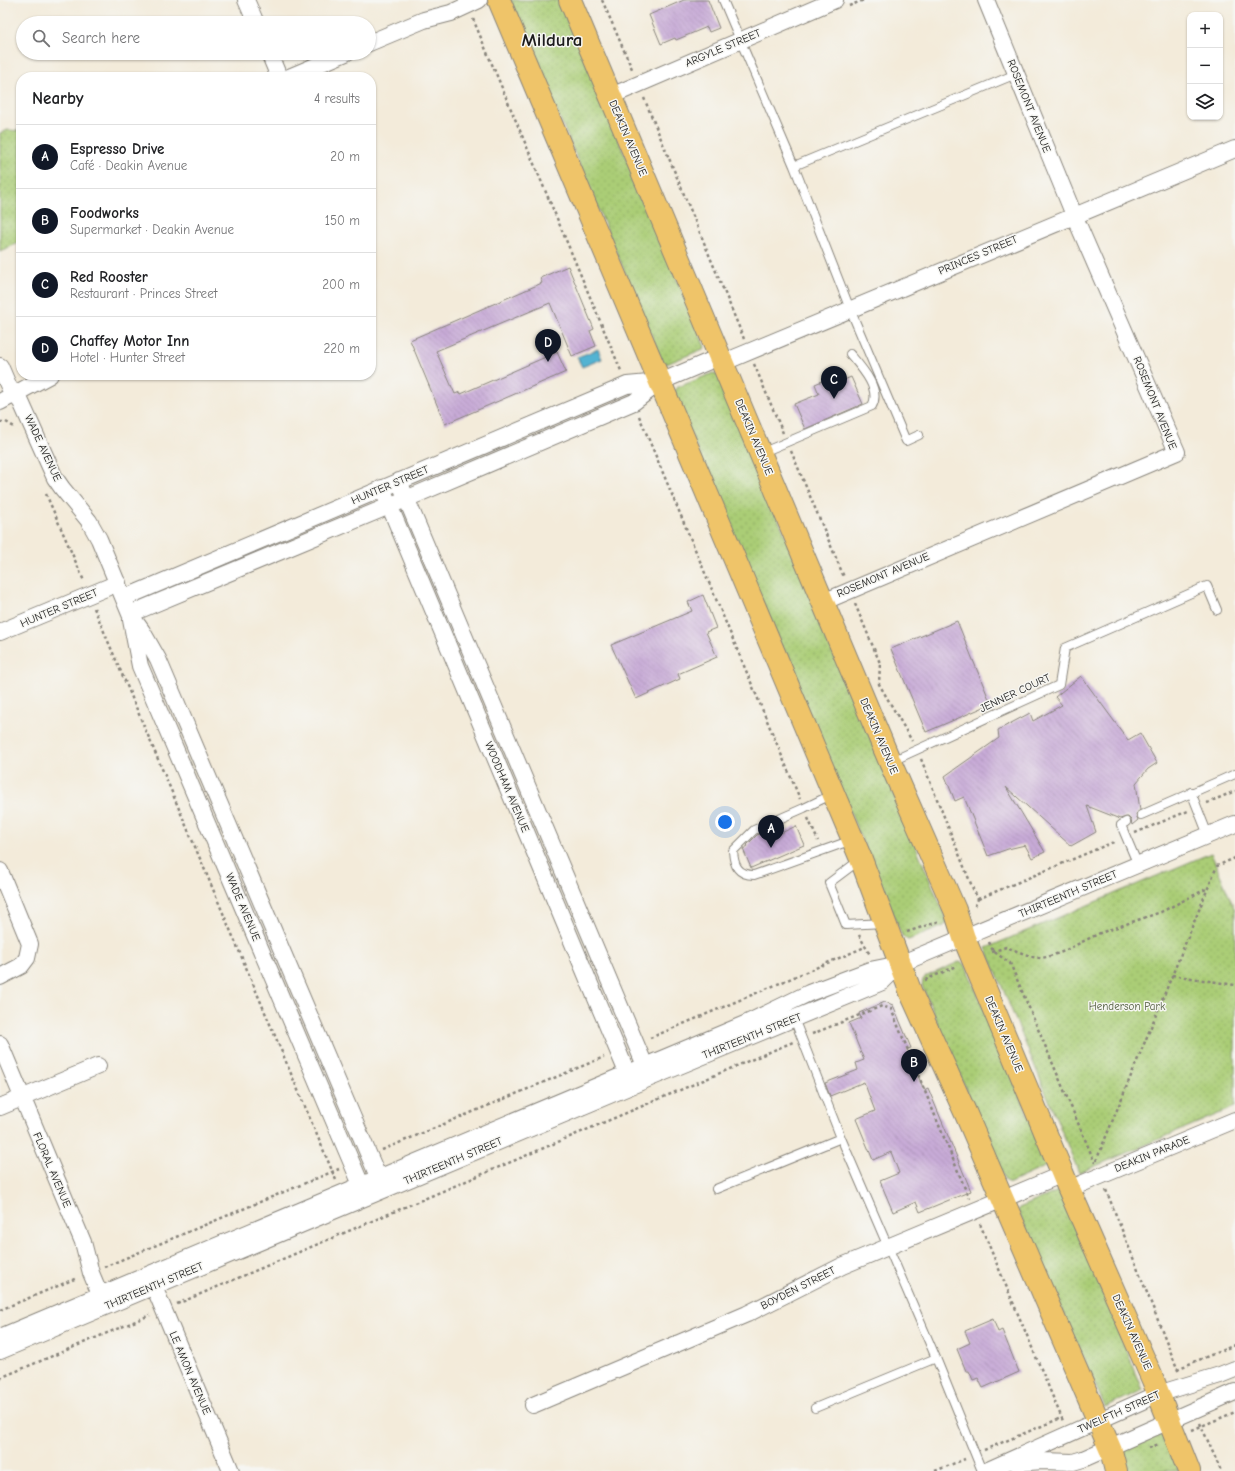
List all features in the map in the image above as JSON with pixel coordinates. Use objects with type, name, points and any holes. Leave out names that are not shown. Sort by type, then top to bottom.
[{"type":"highway","points":[[499,0],[861,859],[909,988],[1098,1420],[1110,1448],[1116,1471]]},
{"type":"highway","name":"DEAKIN AVENUE","points":[[570,0],[890,762],[966,912],[974,934],[974,961],[1066,1181],[1158,1394],[1189,1471]]},
{"type":"street","points":[[246,0],[253,16]]},
{"type":"street","name":"ARGYLE STREET","points":[[611,96],[835,0]]},
{"type":"street","name":"ROSEMONT AVENUE","points":[[823,602],[849,589],[1178,452],[1074,215],[986,0]]},
{"type":"street","points":[[376,40],[425,20],[451,13],[469,2]]},
{"type":"street","points":[[272,60],[277,72]]},
{"type":"street","points":[[291,72],[326,60]]},
{"type":"street","name":"PRINCES STREET","points":[[721,360],[749,352],[1235,148]]},
{"type":"street","name":"HUNTER STREET","points":[[0,632],[90,594],[121,591],[382,488],[627,385],[660,382],[721,360]]},
{"type":"street","name":"WADE AVENUE","points":[[0,366],[9,387],[21,402],[55,478],[89,521],[99,539],[130,614],[140,666],[364,1191]]},
{"type":"street","points":[[0,402],[41,380]]},
{"type":"street","name":"HUNTER STREET","points":[[130,614],[634,402],[660,382]]},
{"type":"street","name":"WOODHAM AVENUE","points":[[399,481],[648,1072]]},
{"type":"street","name":"WOODHAM AVENUE","points":[[382,488],[630,1080]]},
{"type":"street","name":"WADE AVENUE","points":[[130,614],[142,631],[158,659],[381,1184]]},
{"type":"street","name":"THIRTEENTH STREET","points":[[0,1351],[108,1299],[152,1280],[630,1080],[809,993],[877,968],[900,964],[1235,824]]},
{"type":"street","points":[[0,871],[30,944],[27,958],[21,966],[0,977]]},
{"type":"street","name":"THIRTEENTH STREET","points":[[648,1072],[794,1019],[882,982],[900,964]]},
{"type":"street","name":"FLORAL AVENUE","points":[[0,1044],[108,1299]]},
{"type":"street","points":[[0,1107],[98,1066]]},
{"type":"street","name":"DEAKIN PARADE","points":[[1066,1181],[1235,1120]]},
{"type":"street","name":"BOYDEN STREET","points":[[533,1405],[747,1314],[816,1278],[888,1247],[972,1207],[1003,1200],[1066,1181]]},
{"type":"street","name":"THIRTEENTH STREET","points":[[152,1280],[341,1193],[364,1191]]},
{"type":"street","name":"LE AMON AVENUE","points":[[152,1280],[231,1471]]},
{"type":"street","name":"THIRTEENTH STREET","points":[[0,1337],[108,1299]]},
{"type":"street","name":"TWELFTH STREET","points":[[1016,1466],[1098,1420],[1158,1394],[1235,1369]]},
{"type":"street","name":"TWELFTH STREET","points":[[986,1471],[1043,1461],[1073,1462],[1083,1460],[1235,1392]]},
{"type":"lane","points":[[723,0],[794,166],[850,309],[906,441],[919,435]]},
{"type":"lane","points":[[794,166],[1016,74]]},
{"type":"lane","points":[[760,453],[872,406],[875,401],[875,392],[866,373],[850,354]]},
{"type":"lane","name":"JENNER COURT","points":[[890,762],[1059,685],[1065,648],[1207,586],[1218,610]]},
{"type":"lane","points":[[1141,815],[1235,774]]},
{"type":"lane","points":[[1192,792],[1208,835]]},
{"type":"lane","points":[[833,794],[754,830],[733,851],[734,862],[739,870],[746,875],[754,874],[852,840]]},
{"type":"lane","points":[[1126,822],[1121,824],[1138,865]]},
{"type":"lane","points":[[861,859],[829,883],[846,925],[888,931]]},
{"type":"lane","points":[[787,1003],[841,1138],[936,1358],[982,1471]]},
{"type":"lane","points":[[716,1189],[841,1138]]},
{"type":"lane","points":[[815,1408],[936,1358]]},
{"type":"path","points":[[602,0],[880,663],[879,684],[917,750],[978,899]]},
{"type":"path","points":[[469,2],[627,385]]},
{"type":"path","points":[[634,402],[822,851]]},
{"type":"path","points":[[0,422],[6,422],[18,429]]},
{"type":"path","points":[[44,489],[90,594],[108,645],[341,1193]]},
{"type":"path","points":[[636,1044],[866,949],[888,931],[902,934],[966,912],[978,899],[1235,791]]},
{"type":"path","points":[[1097,1169],[1206,889],[1217,866],[1235,858]]},
{"type":"path","points":[[909,988],[955,966],[966,965],[993,951],[1006,947],[1033,957],[1041,958],[1062,952],[1100,933],[1161,912],[1206,889]]},
{"type":"path","points":[[853,925],[877,968]]},
{"type":"path","points":[[974,934],[993,951],[1010,963],[1097,1169],[1184,1386]]},
{"type":"path","points":[[1172,975],[1235,985]]},
{"type":"path","points":[[0,1378],[802,1038],[882,1006],[891,1009],[972,1207],[1069,1435]]},
{"type":"path","points":[[369,1155],[618,1051]]},
{"type":"path","points":[[0,1310],[352,1163]]},
{"type":"path","points":[[1177,1369],[1235,1345]]},
{"type":"path","points":[[1221,1471],[1201,1426],[1235,1412]]},
{"type":"path","points":[[936,1471],[1061,1418]]},
{"type":"green space","points":[[510,0],[560,0],[705,347],[703,349],[664,365]]},
{"type":"green space","points":[[8,130],[16,131],[16,244],[0,251],[0,133]]},
{"type":"green space","points":[[713,373],[718,375],[945,916],[947,922],[944,926],[911,939],[908,940],[902,936],[674,394],[676,388]]},
{"type":"green space","name":"Henderson Park","points":[[1211,853],[1235,910],[1235,1107],[1079,1173],[986,948]]},
{"type":"green space","points":[[959,962],[965,964],[1049,1165],[1010,1183],[1005,1181],[922,986],[925,977]]},
{"type":"green space","points":[[1058,1191],[1061,1192],[1143,1390],[1105,1407],[1018,1211],[1019,1208]]},
{"type":"green space","points":[[1159,1433],[1164,1436],[1179,1471],[1128,1471],[1121,1455],[1124,1447]]},
{"type":"water","points":[[598,349],[602,359],[582,367],[577,357]]},
{"type":"building","points":[[684,0],[708,0],[719,28],[709,32],[707,27],[676,40],[675,38],[661,44],[649,15]]},
{"type":"building","points":[[568,266],[594,329],[590,331],[596,346],[572,356],[550,303],[436,351],[455,394],[460,392],[461,394],[557,352],[566,372],[445,424],[410,340],[542,283],[540,278]]},
{"type":"building","points":[[851,377],[863,404],[805,429],[794,404],[819,394],[815,384],[827,379],[830,386]]},
{"type":"building","points":[[703,595],[716,628],[706,632],[717,657],[678,674],[680,679],[636,699],[611,645],[692,611],[688,602]]},
{"type":"building","points":[[957,621],[991,704],[926,732],[891,649]]},
{"type":"building","points":[[1081,676],[1128,740],[1140,733],[1157,763],[1148,769],[1136,783],[1140,810],[1136,814],[1138,820],[1132,825],[1131,820],[1128,817],[1120,819],[1087,806],[1096,832],[1071,846],[1006,787],[1045,852],[1032,858],[1025,845],[988,856],[964,797],[955,801],[945,776],[999,738],[998,730],[1030,713],[1033,721],[1062,705],[1055,697]]},
{"type":"building","points":[[796,826],[804,845],[751,868],[743,849],[748,846],[747,845],[757,835],[775,827],[779,834]]},
{"type":"building","points":[[885,1002],[893,1005],[911,1048],[907,1049],[924,1090],[928,1088],[971,1191],[920,1212],[916,1202],[893,1212],[880,1181],[899,1173],[891,1152],[873,1160],[856,1119],[875,1111],[864,1082],[830,1096],[825,1083],[858,1070],[856,1063],[864,1060],[849,1023],[861,1018],[859,1013]]},
{"type":"building","points":[[993,1319],[998,1332],[1002,1330],[1019,1372],[983,1388],[978,1378],[973,1380],[969,1371],[966,1371],[957,1349],[970,1343],[965,1331]]},
{"type":"place","name":"Chaffey Motor Inn","points":[[548,362]]},
{"type":"place","name":"Red Rooster","points":[[834,399]]},
{"type":"place","name":"Espresso Drive","points":[[771,848]]},
{"type":"place","name":"Foodworks","points":[[914,1082]]},
{"type":"district","name":"Mildura","points":[[552,40]]}]
